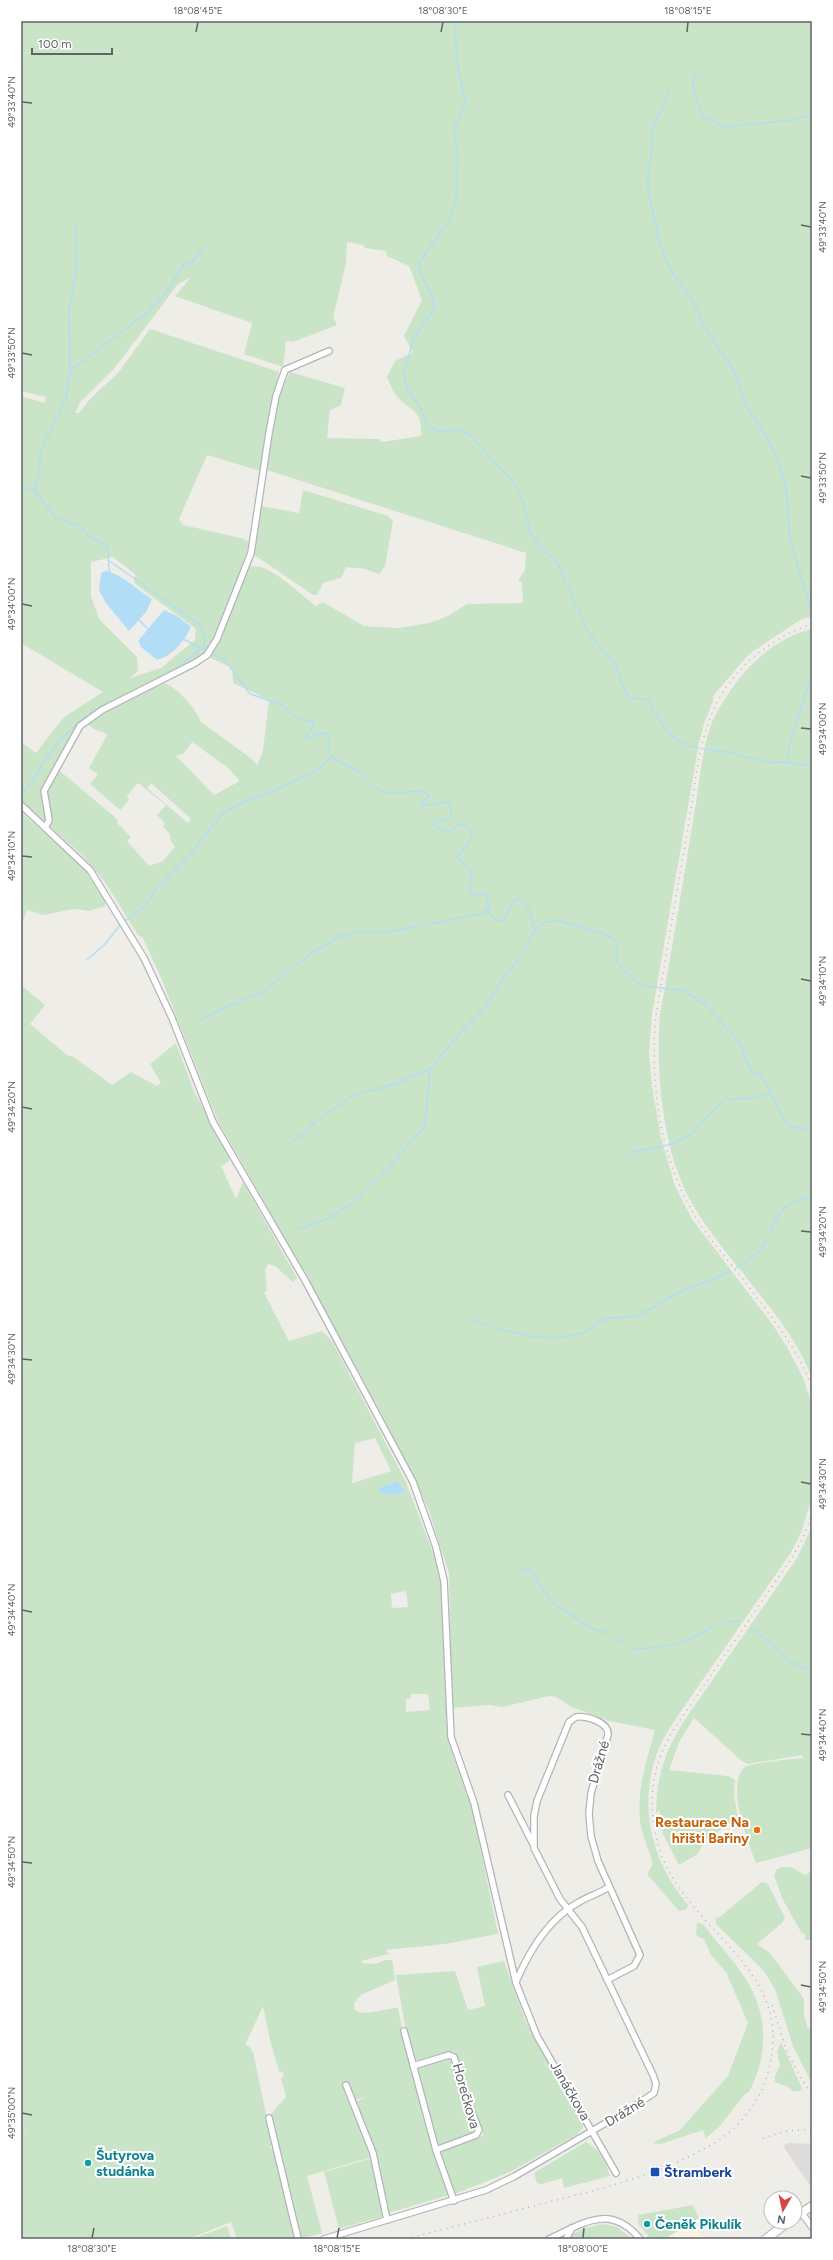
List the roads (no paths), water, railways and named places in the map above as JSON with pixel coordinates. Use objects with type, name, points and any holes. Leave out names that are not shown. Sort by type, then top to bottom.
[{"type":"main road","points":[[803,2212],[812,2206]]},
{"type":"main road","points":[[766,2239],[778,2230]]},
{"type":"street","points":[[46,826],[49,820],[44,791],[80,726],[102,710],[195,663],[207,654],[216,639],[251,553],[269,432],[276,396],[285,370],[328,351]]},
{"type":"street","name":"Janáčkova","points":[[21,805],[46,826],[90,870],[144,958],[172,1018],[214,1122],[306,1282],[413,1482],[436,1547],[442,1573],[446,1615],[449,1728],[455,1754],[469,1789],[478,1820],[503,1934],[516,1983],[537,2036],[592,2131],[508,2180],[486,2190],[454,2201],[324,2239]]},
{"type":"street","name":"Drážné","points":[[534,1844],[534,1816],[542,1788],[569,1722],[579,1717],[604,1725],[608,1735],[594,1781],[589,1814],[592,1846],[640,1955],[634,1966],[607,1980]]},
{"type":"street","name":"Drážné","points":[[508,1795],[534,1844],[537,1854],[560,1899],[578,1919],[653,2075],[656,2088],[650,2098],[592,2131],[616,2173]]},
{"type":"street","points":[[521,1820],[534,1816]]},
{"type":"street","points":[[516,1983],[530,1950],[538,1939],[580,1901],[610,1888]]},
{"type":"street","points":[[404,2031],[436,2150],[454,2201]]},
{"type":"street","name":"Horečkova","points":[[413,2066],[449,2055],[454,2057],[468,2103],[479,2130],[476,2135],[436,2150]]},
{"type":"street","points":[[346,2084],[373,2154],[388,2220]]},
{"type":"street","points":[[268,2118],[298,2239]]},
{"type":"street","points":[[549,2239],[572,2228],[595,2220],[615,2219],[628,2226],[640,2239]]},
{"type":"street","points":[[803,2219],[812,2226]]},
{"type":"street","points":[[566,2239],[572,2228]]},
{"type":"water","points":[[106,571],[118,575],[152,599],[146,612],[129,631],[106,603],[99,590],[101,573]]},
{"type":"water","points":[[164,610],[177,616],[191,627],[185,638],[173,651],[157,660],[141,647],[138,641]]},
{"type":"water","points":[[396,1481],[406,1492],[392,1495],[380,1493],[379,1491],[381,1487]]},
{"type":"waterway","points":[[454,21],[458,69],[466,103],[454,128],[458,157],[456,199],[449,220],[419,263],[420,274],[433,297],[434,309],[414,337],[404,373],[407,389],[420,407],[428,426],[438,431],[458,430],[470,435],[515,484],[523,501],[530,532],[538,543],[558,564],[587,630],[614,661],[623,686],[630,698],[648,699],[662,723],[673,737],[689,746],[698,748]]},
{"type":"waterway","points":[[694,74],[693,89],[700,111],[706,118],[724,127],[791,120],[812,115]]},
{"type":"waterway","points":[[668,91],[652,132],[652,148],[648,177],[648,190],[659,240],[670,269],[692,299],[703,325],[735,372],[745,404],[768,439],[780,467],[786,487],[790,541],[812,611]]},
{"type":"waterway","points":[[70,371],[69,310],[77,267],[75,228]]},
{"type":"waterway","points":[[35,491],[39,472],[41,450],[66,398],[70,371],[148,312],[167,292],[183,265],[193,261],[206,245]]},
{"type":"waterway","points":[[21,487],[35,491],[55,517],[81,527],[90,537],[107,546],[110,573]]},
{"type":"waterway","points":[[108,560],[200,625],[205,637],[204,650]]},
{"type":"waterway","points":[[139,620],[149,630]]},
{"type":"waterway","points":[[183,639],[207,651]]},
{"type":"waterway","points":[[175,670],[200,649]]},
{"type":"waterway","points":[[210,653],[225,660],[250,694],[282,705],[299,720],[313,721],[313,727],[306,736],[308,739],[321,733],[329,734],[329,751],[331,757],[357,770],[376,789],[391,793],[421,791],[429,795],[420,806],[447,802],[451,805],[451,817],[447,820],[436,820],[434,823],[443,831],[452,830],[459,824],[467,825],[470,829],[471,838],[457,857],[471,869],[470,892],[474,895],[487,894],[489,912],[494,919],[503,921],[514,900],[519,899],[528,908],[535,929],[539,928],[544,922],[560,921],[607,935],[615,940],[617,946],[617,961],[636,982],[647,986],[684,991],[706,1005],[740,1043],[748,1065],[752,1071],[758,1074],[768,1086],[783,1119],[791,1126],[812,1131]]},
{"type":"waterway","points":[[788,763],[789,747],[812,672]]},
{"type":"waterway","points":[[21,793],[31,783],[43,763],[59,742],[77,724],[98,708],[122,697]]},
{"type":"waterway","points":[[703,749],[732,753],[764,762],[781,762],[812,766]]},
{"type":"waterway","points":[[124,921],[134,916],[147,903],[157,888],[193,851],[222,814],[239,804],[264,795],[316,771],[331,757]]},
{"type":"waterway","points":[[430,924],[480,914],[488,909]]},
{"type":"waterway","points":[[87,960],[105,944],[121,924]]},
{"type":"waterway","points":[[201,1020],[226,1007],[261,993],[312,953],[340,936],[356,932],[388,932],[420,926]]},
{"type":"waterway","points":[[524,950],[535,929]]},
{"type":"waterway","points":[[300,1229],[327,1219],[350,1205],[391,1165],[425,1126],[430,1069],[465,1027],[486,1006],[500,983],[522,955]]},
{"type":"waterway","points":[[290,1144],[317,1120],[354,1095],[395,1084],[430,1069]]},
{"type":"waterway","points":[[727,1099],[749,1098],[772,1092]]},
{"type":"waterway","points":[[668,1145],[691,1135],[722,1101]]},
{"type":"waterway","points":[[629,1153],[664,1146]]},
{"type":"waterway","points":[[770,1235],[775,1220],[784,1208],[796,1200],[812,1198]]},
{"type":"waterway","points":[[736,1268],[758,1253],[768,1239]]},
{"type":"waterway","points":[[500,1329],[529,1336],[553,1338],[583,1333],[609,1318],[632,1317],[641,1314],[678,1293],[730,1272]]},
{"type":"waterway","points":[[471,1320],[491,1326]]},
{"type":"waterway","points":[[519,1567],[531,1571],[553,1603],[591,1628],[607,1633]]},
{"type":"waterway","points":[[724,1622],[740,1621]]},
{"type":"waterway","points":[[634,1649],[667,1646],[686,1640],[715,1625]]},
{"type":"waterway","points":[[751,1628],[765,1638],[788,1661],[812,1670]]},
{"type":"waterway","points":[[614,1636],[625,1645]]},
{"type":"railway","points":[[812,624],[781,638],[753,657],[730,682],[713,711],[708,724],[700,751],[656,1015],[654,1038],[655,1085],[662,1132],[668,1155],[685,1198],[705,1231],[792,1346],[800,1360],[812,1389]]},
{"type":"railway","points":[[406,2239],[609,2186],[630,2180],[672,2164],[711,2145],[729,2133],[744,2117],[757,2099],[766,2079],[773,2046],[771,2018],[762,1993],[749,1970],[693,1906],[670,1874],[658,1845],[654,1825],[652,1794],[657,1766],[663,1749],[672,1732],[793,1556],[805,1534],[812,1513]]},
{"type":"railway","points":[[772,2005],[788,2055],[812,2096]]},
{"type":"railway","points":[[763,2138],[787,2131],[812,2129]]},
{"type":"place","name":"Restaurace Na hřišti Bařiny","points":[[757,1830]]},
{"type":"place","name":"Šutyrova studánka","points":[[88,2163]]},
{"type":"place","name":"Štramberk","points":[[655,2172]]},
{"type":"place","name":"Čeněk Pikulík","points":[[647,2224]]}]
